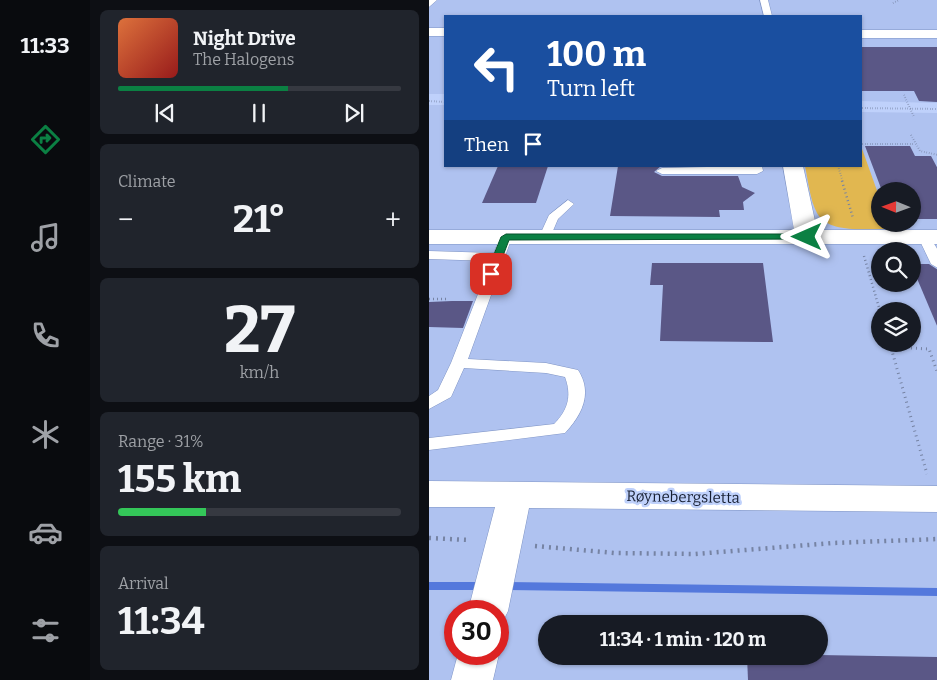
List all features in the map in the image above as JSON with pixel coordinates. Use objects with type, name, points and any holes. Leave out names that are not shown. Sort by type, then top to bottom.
[{"type":"street","points":[[429,32],[444,32]]},
{"type":"street","points":[[862,34],[937,34]]},
{"type":"street","points":[[793,167],[807,237]]},
{"type":"street","points":[[429,236],[502,247],[545,237],[931,237]]},
{"type":"street","name":"Røynebergsletta","points":[[429,494],[515,495],[933,490]]},
{"type":"street","points":[[487,600],[484,548],[515,495]]},
{"type":"street","points":[[472,680],[475,665]]},
{"type":"lane","points":[[429,5],[433,0]]},
{"type":"lane","points":[[764,0],[767,15]]},
{"type":"lane","points":[[662,171],[742,172],[757,171],[757,167]]},
{"type":"lane","points":[[545,237],[553,218],[568,204]]},
{"type":"lane","points":[[931,237],[937,264]]},
{"type":"lane","points":[[429,255],[502,247],[459,363],[445,393],[429,404]]},
{"type":"lane","points":[[429,444],[530,434],[559,429],[573,416],[578,389],[572,374],[546,368],[459,363]]},
{"type":"path","points":[[893,3],[899,0]]},
{"type":"path","points":[[904,94],[914,118]]},
{"type":"path","points":[[429,101],[444,102]]},
{"type":"path","points":[[862,108],[937,110]]},
{"type":"path","points":[[911,136],[918,152],[923,155],[937,156]]},
{"type":"path","points":[[862,144],[914,144]]},
{"type":"path","points":[[838,167],[853,220]]},
{"type":"path","points":[[863,254],[877,302]]},
{"type":"path","points":[[429,299],[449,299]]},
{"type":"path","points":[[921,348],[929,349],[937,374]]},
{"type":"path","points":[[892,352],[933,490]]},
{"type":"path","points":[[429,538],[484,548]]},
{"type":"path","points":[[535,546],[615,553],[695,554],[823,543],[937,539]]},
{"type":"shaded area","points":[[429,0],[937,0],[937,103],[862,101],[862,15],[444,15],[444,94],[429,94]]},
{"type":"shaded area","points":[[429,105],[444,105],[444,167],[862,167],[862,112],[937,113],[937,680],[429,680]]},
{"type":"shaded area","points":[[862,149],[874,182],[871,182],[871,229],[851,229],[831,225],[823,220],[815,208],[805,167],[862,167]]},
{"type":"building","points":[[862,47],[938,47],[938,102],[919,101],[914,91],[862,91]]},
{"type":"building","points":[[865,146],[910,146],[915,156],[931,156],[938,169],[938,219],[921,219],[921,182],[879,182]]},
{"type":"building","points":[[498,167],[548,167],[536,203],[482,203]]},
{"type":"building","points":[[618,167],[660,167],[654,172],[662,176],[738,176],[742,187],[755,193],[743,202],[744,210],[719,210],[720,217],[610,216]]},
{"type":"building","points":[[652,263],[763,263],[773,342],[660,341],[663,285],[650,285]]},
{"type":"building","points":[[921,264],[929,264],[938,270],[938,328],[921,288]]},
{"type":"building","points":[[473,301],[463,328],[429,327],[429,302]]},
{"type":"building","points":[[828,655],[938,657],[938,680],[748,680],[747,665],[828,665]]},
{"type":"waterway","points":[[429,586],[484,586]]},
{"type":"waterway","points":[[503,586],[938,592]]},
{"type":"route","points":[[491,274],[506,237],[807,237]]}]
